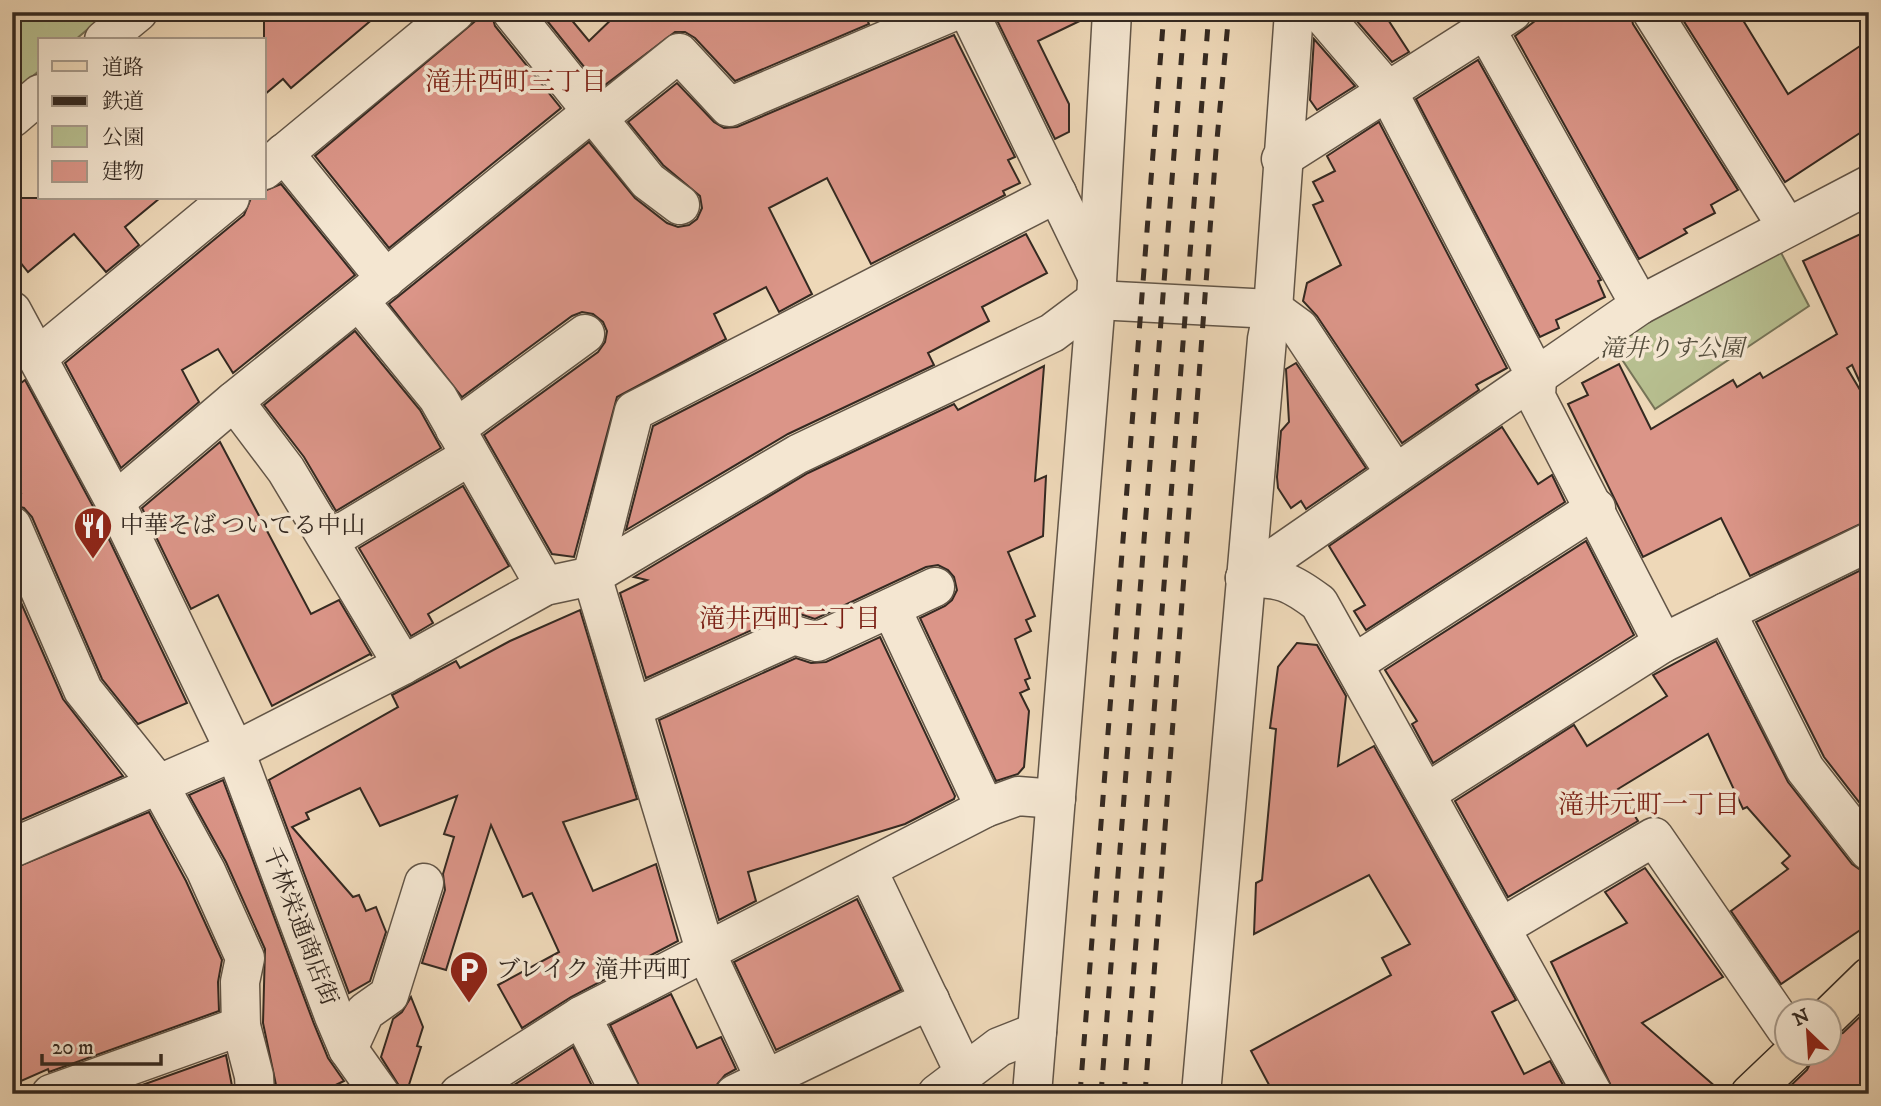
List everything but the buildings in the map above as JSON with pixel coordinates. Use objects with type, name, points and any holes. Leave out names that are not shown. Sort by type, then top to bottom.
[{"type":"main road","points":[[1842,1004],[1869,976]]},
{"type":"main road","points":[[1750,1094],[1777,1068]]},
{"type":"street","points":[[106,38],[138,12]]},
{"type":"street","points":[[455,12],[274,161],[372,290],[438,398],[545,586]]},
{"type":"street","points":[[512,12],[648,181],[680,205]]},
{"type":"street","points":[[593,111],[603,114],[679,53],[729,107],[952,12]]},
{"type":"street","points":[[969,12],[1058,192],[1097,289]]},
{"type":"street","points":[[1032,1094],[1097,289],[1112,12]]},
{"type":"street","points":[[1201,1094],[1245,578],[1267,339],[1273,309],[1281,159],[1294,12]]},
{"type":"street","points":[[1321,12],[1387,90],[1537,379],[1536,397],[1596,508],[1663,643]]},
{"type":"street","points":[[1652,12],[1787,227]]},
{"type":"street","points":[[1281,159],[1498,20],[1640,305]]},
{"type":"street","points":[[12,118],[38,96]]},
{"type":"street","points":[[115,502],[234,401],[593,111]]},
{"type":"street","points":[[1245,578],[1395,473],[1537,379],[1640,305],[1869,185]]},
{"type":"street","points":[[930,1000],[759,1089],[706,953],[592,576],[635,411],[1058,192]]},
{"type":"street","points":[[26,335],[227,200]]},
{"type":"street","points":[[1097,289],[1273,309],[1299,328],[1395,473]]},
{"type":"street","points":[[12,848],[235,751],[403,665],[545,586],[592,576],[798,454],[1052,333],[1097,289]]},
{"type":"street","points":[[330,540],[463,443],[585,334]]},
{"type":"street","name":"千林栄通商店街","points":[[26,335],[115,502],[235,751],[302,934],[348,1049],[380,1094]]},
{"type":"street","points":[[234,401],[286,470],[403,665]]},
{"type":"street","points":[[1354,663],[1596,508]]},
{"type":"street","points":[[12,526],[83,691],[159,785],[206,871],[245,958],[240,982],[241,1026],[254,1076],[255,1094]]},
{"type":"street","points":[[1427,792],[1663,643],[1869,542]]},
{"type":"street","points":[[1245,578],[1273,577],[1295,585],[1319,603],[1594,1094]]},
{"type":"street","points":[[633,708],[794,635],[817,642],[935,587]]},
{"type":"street","points":[[891,608],[985,808]]},
{"type":"street","points":[[1726,612],[1805,769],[1869,851]]},
{"type":"street","points":[[459,1094],[581,1016],[985,808],[1018,796],[1056,799]]},
{"type":"street","points":[[1502,927],[1654,837],[1772,1007]]},
{"type":"street","points":[[867,869],[930,1000],[951,1083],[999,1047],[1037,1032]]},
{"type":"street","points":[[348,1049],[365,1012],[389,995],[424,883]]},
{"type":"street","points":[[581,1016],[621,1094]]},
{"type":"street","points":[[51,1094],[241,1026]]},
{"type":"green space","points":[[12,12],[108,12],[77,38],[38,38],[38,72],[12,94]]},
{"type":"green space","name":"滝井りす公園","points":[[1777,245],[1809,306],[1655,409],[1617,352],[1638,323]]},
{"type":"railway","points":[[1080,1094],[1164,12]]},
{"type":"railway","points":[[1101,1094],[1185,12]]},
{"type":"railway","points":[[1124,1094],[1209,12]]},
{"type":"railway","points":[[1145,1094],[1216,150],[1229,12]]},
{"type":"place","name":"中華そば ついてる中山","points":[[93,560]]},
{"type":"place","name":"ブレイク 滝井西町","points":[[469,1004]]},
{"type":"district","name":"滝井西町三丁目","points":[[516,82]]},
{"type":"district","name":"滝井西町二丁目","points":[[790,619]]},
{"type":"district","name":"滝井元町一丁目","points":[[1649,805]]}]
